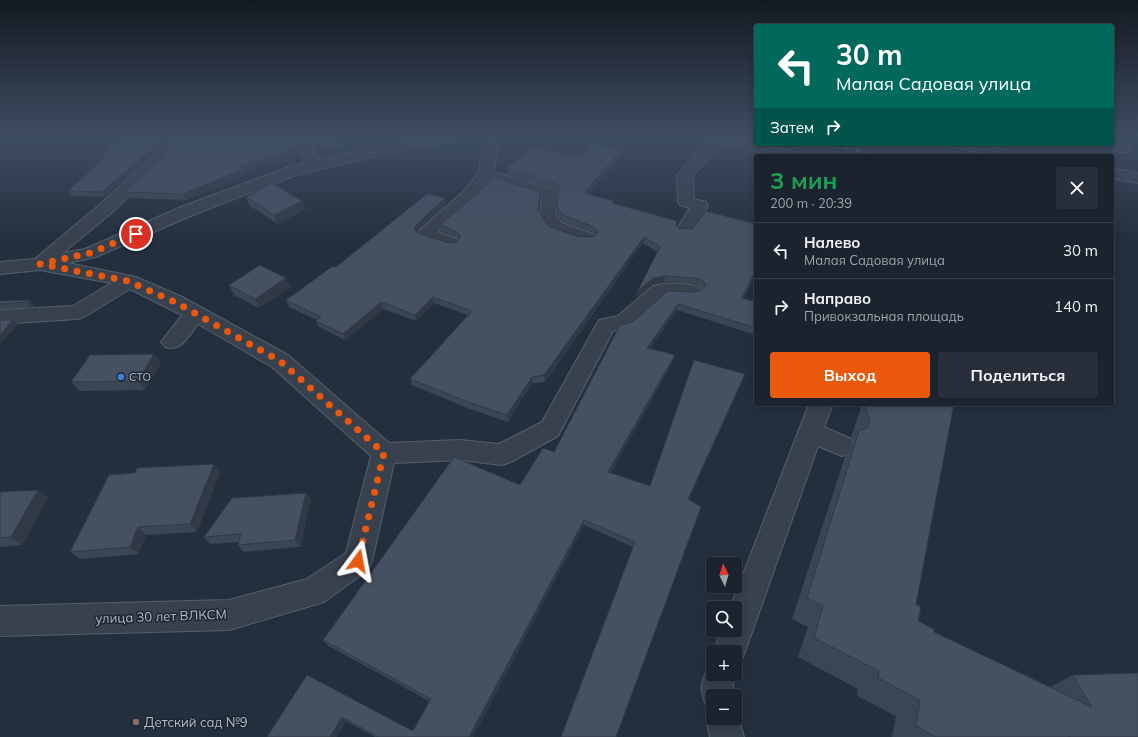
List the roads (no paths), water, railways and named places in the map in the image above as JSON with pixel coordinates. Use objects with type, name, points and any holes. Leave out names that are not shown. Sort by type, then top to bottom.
[{"type":"street","points":[[40,264],[104,210],[146,171]]},
{"type":"street","points":[[0,268],[40,264],[90,253],[227,195],[290,171]]},
{"type":"street","points":[[451,243],[426,234],[471,193],[486,175],[487,171]]},
{"type":"street","points":[[685,230],[700,206],[686,202],[685,176],[688,171]]},
{"type":"street","points":[[1114,173],[1138,178]]},
{"type":"street","points":[[486,175],[550,194],[548,215],[555,227],[587,238]]},
{"type":"street","points":[[40,264],[128,281],[175,302],[280,361],[384,453],[460,450],[502,455],[550,429],[606,325],[624,322],[660,290],[693,291]]},
{"type":"street","points":[[0,318],[77,312],[128,281]]},
{"type":"street","points":[[172,342],[195,313]]},
{"type":"street","points":[[732,645],[820,406]]},
{"type":"street","points":[[811,432],[842,446]]},
{"type":"street","name":"улица 30 лет ВЛКСМ","points":[[0,621],[229,615],[314,592],[358,561],[384,453]]},
{"type":"street","points":[[724,725],[726,737]]},
{"type":"place","name":"СТО","points":[[121,377]]},
{"type":"place","name":"Детский сад №9","points":[[136,722]]}]
